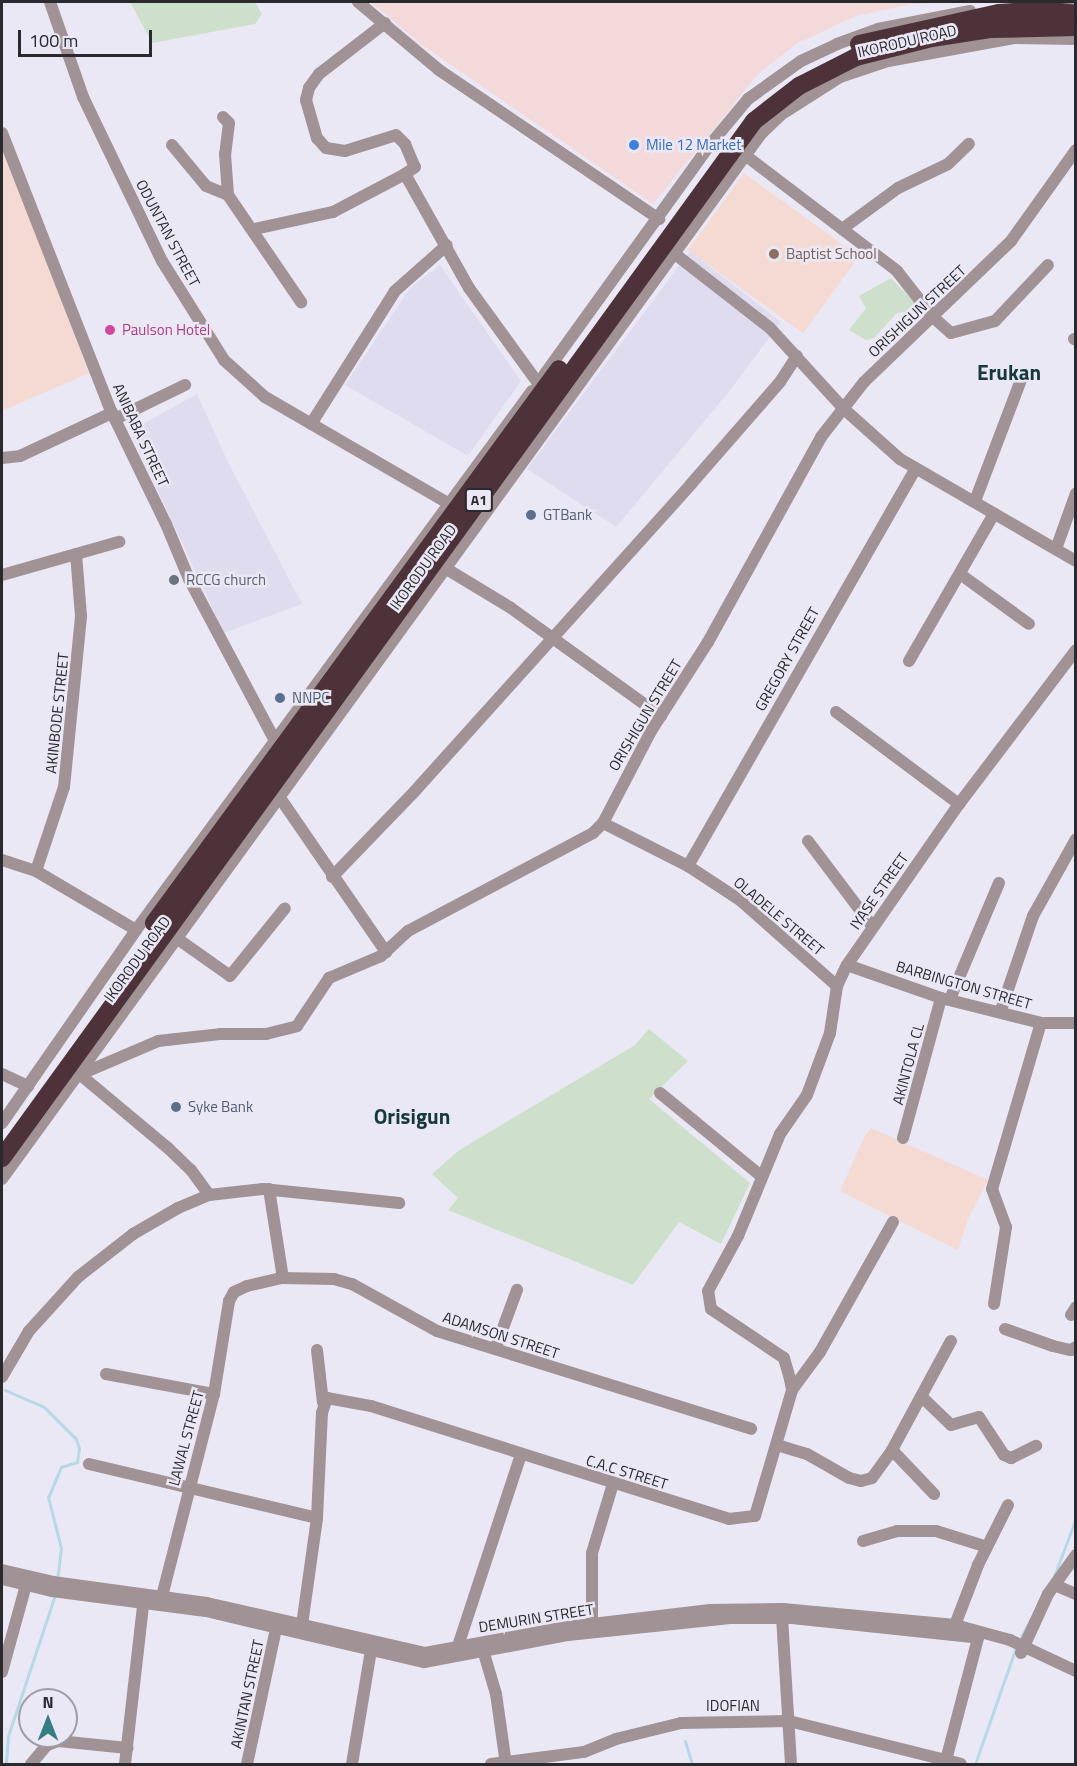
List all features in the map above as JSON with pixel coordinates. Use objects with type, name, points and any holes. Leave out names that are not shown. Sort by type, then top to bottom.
[{"type":"highway","name":"IKORODU ROAD","points":[[2,1139],[455,499],[724,138],[747,112],[788,78],[862,43],[912,30],[999,13],[1044,10],[1076,14]]},
{"type":"highway","name":"IKORODU ROAD","points":[[2,1158],[754,121],[799,86],[856,57],[932,38],[991,29],[1076,27]]},
{"type":"street","name":"ODUNTAN STREET","points":[[50,2],[83,97],[162,261],[218,350],[265,397],[311,424],[455,499]]},
{"type":"street","points":[[358,2],[439,70],[659,219]]},
{"type":"street","name":"IKORODU ROAD","points":[[509,429],[538,383],[734,115],[774,79],[801,62],[878,29],[997,6],[1076,4]]},
{"type":"street","points":[[255,229],[333,212],[412,171],[414,161],[396,135],[360,149],[326,148],[317,138],[306,100],[309,88],[319,74],[385,23]]},
{"type":"street","name":"IKORODU ROAD","points":[[2,1179],[278,795],[675,254],[745,155],[782,114],[840,77],[888,61],[1014,38],[1076,39]]},
{"type":"street","points":[[223,117],[229,123],[225,154],[228,195]]},
{"type":"street","name":"ANIBABA STREET","points":[[2,133],[114,416],[189,579],[275,741]]},
{"type":"street","points":[[842,229],[898,188],[948,164],[969,144]]},
{"type":"street","points":[[172,145],[206,186],[228,195],[255,229],[301,302]]},
{"type":"street","name":"ORISHIGUN STREET","points":[[79,1073],[158,1041],[284,1031],[304,1020],[324,982],[386,952],[408,931],[583,841],[603,823],[661,716],[708,642],[821,436],[864,382],[1011,242],[1076,150]]},
{"type":"street","points":[[745,155],[905,279],[933,317],[951,333],[984,326],[1015,303],[1048,265]]},
{"type":"street","points":[[405,174],[447,244],[469,288],[538,383]]},
{"type":"street","points":[[311,424],[395,291],[447,244]]},
{"type":"street","points":[[675,254],[770,328],[844,409],[915,469],[975,501],[1076,561]]},
{"type":"street","points":[[332,877],[414,792],[780,382],[797,356]]},
{"type":"street","points":[[975,501],[1022,377]]},
{"type":"street","points":[[2,458],[20,456],[185,385]]},
{"type":"street","name":"GREGORY STREET","points":[[688,866],[915,469]]},
{"type":"street","points":[[1056,549],[1076,493]]},
{"type":"street","name":"IKORODU ROAD","points":[[2,1123],[136,930],[455,499]]},
{"type":"street","points":[[909,661],[994,514]]},
{"type":"street","points":[[2,575],[119,542]]},
{"type":"street","name":"AKINBODE STREET","points":[[36,871],[64,787],[81,616],[76,554]]},
{"type":"street","points":[[445,568],[511,608],[661,716]]},
{"type":"street","points":[[960,574],[1029,624]]},
{"type":"street","name":"IYASE STREET","points":[[760,1175],[780,1134],[807,1095],[830,1033],[837,986],[847,965],[958,804],[1076,650]]},
{"type":"street","points":[[836,712],[958,804]]},
{"type":"street","points":[[278,795],[332,877],[386,952]]},
{"type":"street","name":"OLADELE STREET","points":[[603,823],[688,866],[740,900],[837,986]]},
{"type":"street","points":[[1000,1010],[1033,916],[1076,839]]},
{"type":"street","points":[[808,841],[872,926]]},
{"type":"street","points":[[2,861],[36,871],[136,930]]},
{"type":"street","name":"AKINTOLA CL","points":[[903,1138],[945,998],[999,883]]},
{"type":"street","points":[[175,937],[230,976],[285,908]]},
{"type":"street","name":"BARBINGTON STREET","points":[[847,965],[945,998],[1000,1010],[1041,1023],[1076,1023]]},
{"type":"street","points":[[993,1304],[1006,1227],[992,1189],[1041,1023]]},
{"type":"street","points":[[79,1073],[191,1170],[209,1195]]},
{"type":"street","points":[[2,1074],[28,1086]]},
{"type":"street","points":[[660,1093],[760,1175]]},
{"type":"street","name":"C.A.C STREET","points":[[323,1403],[333,1398],[356,1402],[729,1519],[750,1519],[759,1511],[792,1390],[784,1358],[707,1303],[708,1291],[742,1227],[760,1175]]},
{"type":"street","points":[[269,1189],[283,1278]]},
{"type":"street","points":[[2,1377],[29,1331],[78,1277],[156,1219],[209,1195],[269,1189],[399,1203]]},
{"type":"street","points":[[792,1390],[820,1352],[893,1222]]},
{"type":"street","name":"ADAMSON STREET","points":[[247,1286],[283,1278],[334,1279],[352,1284],[417,1323],[496,1347],[643,1398],[751,1429]]},
{"type":"street","name":"LAWAL STREET","points":[[160,1601],[181,1511],[190,1487],[214,1394],[229,1301],[234,1292],[247,1286]]},
{"type":"street","points":[[496,1347],[517,1290]]},
{"type":"street","points":[[1005,1329],[1053,1346],[1071,1350],[1076,1347]]},
{"type":"street","points":[[777,1445],[807,1454],[861,1481],[872,1478],[892,1450],[951,1341]]},
{"type":"street","points":[[302,1626],[317,1518],[323,1403],[317,1350]]},
{"type":"street","points":[[105,1374],[214,1394]]},
{"type":"street","points":[[922,1397],[951,1425],[979,1417],[1004,1455],[1011,1458],[1036,1446]]},
{"type":"street","points":[[892,1450],[934,1494]]},
{"type":"street","points":[[457,1648],[520,1454]]},
{"type":"street","points":[[89,1464],[317,1518]]},
{"type":"street","points":[[592,1624],[592,1554],[613,1484]]},
{"type":"street","points":[[955,1625],[987,1547],[1008,1505]]},
{"type":"street","points":[[863,1541],[897,1531],[927,1531],[951,1533],[987,1547]]},
{"type":"street","points":[[1016,1648],[1048,1594],[1057,1586],[1076,1554]]},
{"type":"street","name":"DEMURIN STREET","points":[[2,1570],[52,1587]]},
{"type":"street","name":"DEMURIN STREET","points":[[2,1579],[26,1585],[160,1601],[207,1603],[407,1651],[440,1653],[502,1636],[592,1624],[755,1608],[955,1625],[1076,1671]]},
{"type":"street","points":[[2,1672],[26,1585]]},
{"type":"street","points":[[1057,1586],[1076,1594]]},
{"type":"street","points":[[125,1764],[144,1599]]},
{"type":"street","name":"DEMURIN STREET","points":[[160,1601],[424,1662],[568,1635],[711,1619],[782,1617],[978,1638],[1016,1648],[1076,1679]]},
{"type":"street","points":[[782,1617],[790,1764]]},
{"type":"street","name":"AKINTAN STREET","points":[[247,1764],[276,1629]]},
{"type":"street","points":[[945,1763],[978,1638]]},
{"type":"street","points":[[483,1650],[496,1694],[506,1763]]},
{"type":"street","points":[[352,1764],[371,1651]]},
{"type":"street","name":"IDOFIAN","points":[[491,1764],[584,1752],[616,1739],[681,1724],[789,1721],[945,1763],[961,1764]]},
{"type":"street","points":[[31,1764],[47,1745],[58,1741],[128,1748]]},
{"type":"shaded area","name":"Mile 12 Market","points":[[371,2],[957,2],[913,4],[856,16],[798,43],[759,73],[653,204],[422,45]]},
{"type":"shaded area","points":[[2,144],[89,373],[2,411]]},
{"type":"shaded area","name":"Baptist School","points":[[744,173],[859,256],[803,333],[688,250]]},
{"type":"shaded area","points":[[690,251],[781,322],[731,389],[616,527],[527,469]]},
{"type":"shaded area","points":[[440,265],[521,381],[468,456],[345,385],[410,288]]},
{"type":"shaded area","points":[[197,394],[228,462],[302,604],[224,633],[130,431]]},
{"type":"shaded area","points":[[871,1128],[988,1180],[968,1219],[958,1250],[840,1191],[865,1135]]},
{"type":"green space","points":[[130,2],[255,2],[262,14],[255,24],[152,43]]},
{"type":"green space","points":[[891,278],[918,306],[915,311],[897,313],[874,338],[866,340],[849,330],[866,308],[859,296]]},
{"type":"green space","points":[[649,1029],[688,1061],[649,1099],[750,1183],[721,1244],[679,1222],[633,1285],[448,1210],[458,1198],[432,1174],[458,1151],[635,1045]]},
{"type":"waterway","points":[[5,1390],[44,1407],[76,1439],[79,1448],[77,1462],[61,1467],[48,1497],[61,1548],[57,1580]]},
{"type":"waterway","points":[[1054,1576],[1076,1518]]},
{"type":"waterway","points":[[6,1764],[8,1736],[55,1595]]},
{"type":"waterway","points":[[1019,1641],[1031,1618]]},
{"type":"waterway","points":[[975,1764],[1016,1647]]},
{"type":"waterway","points":[[685,1741],[692,1764]]},
{"type":"place","name":"Mile 12 Market","points":[[634,145]]},
{"type":"place","name":"Baptist School","points":[[774,254]]},
{"type":"place","name":"Paulson Hotel","points":[[110,330]]},
{"type":"place","name":"GTBank","points":[[531,515]]},
{"type":"place","name":"RCCG church","points":[[174,580]]},
{"type":"place","name":"NNPC","points":[[280,698]]},
{"type":"place","name":"Syke Bank","points":[[176,1107]]},
{"type":"district","name":"Erukan","points":[[1009,372]]},
{"type":"district","name":"Orisigun","points":[[412,1116]]}]
